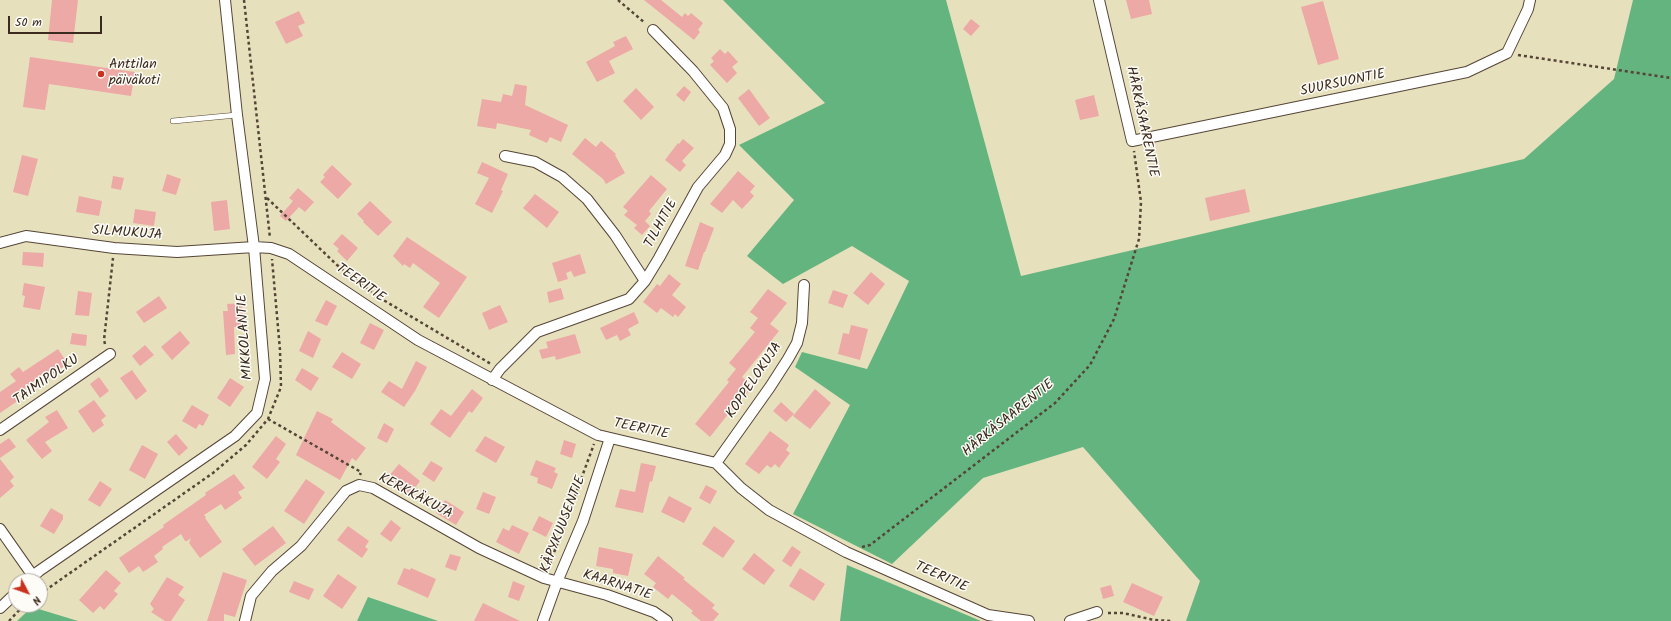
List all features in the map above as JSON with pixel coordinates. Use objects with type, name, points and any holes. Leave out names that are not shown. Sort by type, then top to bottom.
[{"type":"street","name":"MIKKOLANTIE","points":[[40,573],[235,436],[257,413],[265,379],[254,247],[236,114],[225,0]]},
{"type":"street","name":"HÄRKÄSAARENTIE","points":[[1099,0],[1132,141]]},
{"type":"street","points":[[1507,54],[1529,5]]},
{"type":"street","name":"TILHITIE","points":[[492,380],[500,369],[537,332],[629,299],[645,281],[698,186],[725,155],[730,144],[730,129],[723,108],[693,71],[653,30]]},
{"type":"street","name":"SUURSUONTIE","points":[[1132,141],[1467,72],[1507,54]]},
{"type":"street","points":[[505,156],[535,162],[562,177],[587,199],[615,235],[645,281]]},
{"type":"street","name":"SILMUKUJA","points":[[0,242],[26,236],[114,248],[177,252],[254,247]]},
{"type":"street","name":"TEERITIE","points":[[254,247],[271,248],[289,254],[418,340],[598,435],[667,450],[716,463],[741,488],[769,510],[846,552],[988,615],[1029,621]]},
{"type":"street","name":"KOPPELOKUJA","points":[[716,463],[770,386],[797,343],[802,324],[804,285]]},
{"type":"street","name":"TAIMIPOLKU","points":[[0,430],[110,354]]},
{"type":"street","name":"KÄPYKUUSENTIE","points":[[543,621],[557,582],[583,521],[610,438]]},
{"type":"street","name":"KERKKÄKUJA","points":[[245,621],[251,596],[272,571],[301,546],[346,491],[359,485],[373,488],[479,548],[544,578],[557,582]]},
{"type":"street","points":[[0,528],[27,573]]},
{"type":"street","name":"KAARNATIE","points":[[557,582],[607,595],[654,612],[667,621]]},
{"type":"street","points":[[0,608],[8,600]]},
{"type":"street","points":[[1070,621],[1097,612]]},
{"type":"lane","points":[[173,121],[236,114]]},
{"type":"path","points":[[48,588],[214,473],[246,445],[268,419],[281,387],[280,350],[271,248],[244,0]]},
{"type":"path","points":[[618,0],[653,30]]},
{"type":"path","points":[[1507,54],[1671,78]]},
{"type":"path","name":"HÄRKÄSAARENTIE","points":[[846,552],[870,545],[1055,403],[1090,365],[1114,319],[1139,239],[1141,202],[1138,170],[1132,141]]},
{"type":"path","points":[[266,197],[337,265],[380,298],[500,369]]},
{"type":"path","points":[[110,354],[104,340],[114,248]]},
{"type":"path","points":[[268,419],[360,472],[359,485]]},
{"type":"path","points":[[544,578],[598,435]]},
{"type":"path","points":[[1097,612],[1123,613],[1154,620],[1171,621]]},
{"type":"path","points":[[9,621],[16,613]]},
{"type":"green space","points":[[723,0],[946,0],[1021,276],[1524,159],[1614,79],[1633,0],[1671,0],[1671,621],[1186,621],[1200,581],[1083,447],[983,478],[892,564],[793,514],[850,405],[795,367],[802,352],[867,369],[909,281],[852,246],[783,284],[747,256],[794,200],[739,145],[825,103]]},
{"type":"green space","points":[[847,565],[981,621],[840,621]]},
{"type":"green space","points":[[368,597],[438,621],[357,621]]},
{"type":"green space","points":[[48,612],[78,621],[17,621],[26,613]]},
{"type":"building","points":[[52,0],[78,0],[73,43],[48,40]]},
{"type":"building","points":[[644,0],[661,0],[682,17],[685,13],[688,16],[691,13],[703,23],[698,30],[700,32],[694,40]]},
{"type":"building","points":[[1126,0],[1149,0],[1152,14],[1131,19]]},
{"type":"building","points":[[1323,1],[1339,59],[1318,65],[1301,7]]},
{"type":"building","points":[[299,11],[305,23],[298,26],[303,36],[286,44],[275,22]]},
{"type":"building","points":[[971,19],[980,26],[971,36],[963,29]]},
{"type":"building","points":[[626,36],[633,49],[609,61],[615,73],[597,82],[586,62],[615,46],[613,42]]},
{"type":"building","points":[[720,49],[725,54],[728,51],[738,62],[732,67],[737,73],[727,83],[710,65],[714,61],[711,58]]},
{"type":"building","points":[[30,57],[135,72],[131,96],[49,84],[45,110],[23,107]]},
{"type":"building","points":[[515,84],[527,86],[525,105],[568,125],[561,142],[550,137],[547,143],[529,135],[531,130],[497,123],[496,129],[477,126],[482,99],[501,102],[503,94],[512,96]]},
{"type":"building","points":[[684,86],[691,92],[684,102],[676,95]]},
{"type":"building","points":[[636,88],[654,107],[641,120],[623,101]]},
{"type":"building","points":[[749,89],[770,118],[759,126],[738,98]]},
{"type":"building","points":[[1094,95],[1099,116],[1080,120],[1075,100]]},
{"type":"building","points":[[585,138],[596,147],[601,141],[616,154],[615,155],[625,173],[606,184],[603,179],[572,154]]},
{"type":"building","points":[[683,139],[694,148],[682,161],[686,165],[680,172],[665,160]]},
{"type":"building","points":[[22,155],[38,159],[28,196],[13,192]]},
{"type":"building","points":[[482,162],[508,174],[501,190],[503,191],[492,213],[475,204],[489,178],[477,173]]},
{"type":"building","points":[[332,165],[352,184],[338,199],[320,182],[325,177],[323,175]]},
{"type":"building","points":[[738,171],[755,186],[750,192],[754,196],[742,209],[733,200],[722,213],[710,204]]},
{"type":"building","points":[[167,174],[181,179],[176,195],[162,191]]},
{"type":"building","points":[[651,175],[667,189],[649,211],[651,214],[645,221],[650,226],[642,235],[634,228],[637,225],[624,215],[628,211],[623,207]]},
{"type":"building","points":[[113,176],[124,178],[121,190],[111,188]]},
{"type":"building","points":[[298,188],[314,202],[305,212],[299,207],[286,221],[280,216],[293,201],[289,198]]},
{"type":"building","points":[[1245,189],[1250,212],[1210,221],[1205,198]]},
{"type":"building","points":[[535,194],[559,212],[547,228],[523,208]]},
{"type":"building","points":[[79,196],[102,201],[99,216],[76,212]]},
{"type":"building","points":[[227,200],[230,229],[214,231],[211,202]]},
{"type":"building","points":[[370,201],[392,222],[378,236],[357,214]]},
{"type":"building","points":[[135,209],[156,212],[154,226],[133,223]]},
{"type":"building","points":[[700,222],[714,228],[698,270],[685,266]]},
{"type":"building","points":[[342,234],[358,248],[347,261],[337,251],[339,249],[333,244]]},
{"type":"building","points":[[407,237],[467,277],[439,318],[423,307],[440,283],[413,263],[410,268],[404,264],[403,266],[393,256]]},
{"type":"building","points":[[23,252],[44,253],[43,267],[22,265]]},
{"type":"building","points":[[580,254],[586,273],[574,277],[571,271],[566,273],[568,279],[558,282],[552,263]]},
{"type":"building","points":[[871,272],[885,284],[868,305],[853,293]]},
{"type":"building","points":[[669,274],[681,284],[672,295],[686,307],[678,317],[675,314],[673,317],[661,308],[657,313],[643,302],[657,284],[660,286]]},
{"type":"building","points":[[24,283],[45,287],[40,310],[23,307],[25,296],[22,295]]},
{"type":"building","points":[[561,288],[564,299],[549,303],[547,292]]},
{"type":"building","points":[[768,289],[787,303],[770,324],[779,331],[742,377],[753,386],[745,396],[744,394],[710,437],[695,424],[729,382],[727,380],[736,369],[729,363],[755,332],[750,328],[758,318],[750,312]]},
{"type":"building","points":[[833,290],[848,295],[843,308],[828,303]]},
{"type":"building","points":[[78,291],[92,293],[89,316],[75,315]]},
{"type":"building","points":[[159,296],[167,308],[144,323],[136,312]]},
{"type":"building","points":[[326,300],[337,306],[327,326],[315,321]]},
{"type":"building","points":[[242,303],[244,327],[234,327],[235,354],[226,355],[223,311],[228,311],[227,304]]},
{"type":"building","points":[[500,305],[508,322],[489,330],[482,313]]},
{"type":"building","points":[[634,312],[639,323],[628,329],[631,335],[620,341],[617,335],[606,340],[600,328]]},
{"type":"building","points":[[370,323],[384,330],[374,350],[360,343]]},
{"type":"building","points":[[851,325],[868,329],[860,360],[838,354],[843,333],[849,334]]},
{"type":"building","points":[[180,331],[190,343],[172,360],[161,347]]},
{"type":"building","points":[[308,331],[321,339],[313,358],[299,351]]},
{"type":"building","points":[[72,333],[87,335],[86,346],[70,344]]},
{"type":"building","points":[[575,334],[581,353],[556,360],[555,356],[542,359],[539,350],[548,348],[546,342]]},
{"type":"building","points":[[145,345],[154,355],[140,366],[132,356]]},
{"type":"building","points":[[58,349],[68,364],[45,379],[42,374],[16,396],[19,400],[0,413],[0,392],[16,381],[10,374],[19,367],[23,372]]},
{"type":"building","points":[[342,352],[361,364],[352,379],[332,367]]},
{"type":"building","points":[[416,361],[427,367],[415,391],[404,407],[381,392],[389,381],[402,389]]},
{"type":"building","points":[[302,368],[319,378],[311,391],[295,380]]},
{"type":"building","points":[[132,370],[147,391],[136,400],[120,378]]},
{"type":"building","points":[[99,377],[109,391],[100,398],[90,384]]},
{"type":"building","points":[[230,378],[244,387],[230,407],[217,398]]},
{"type":"building","points":[[472,389],[483,398],[472,413],[469,411],[450,438],[430,424],[441,409],[451,416]]},
{"type":"building","points":[[815,389],[831,403],[810,429],[793,416]]},
{"type":"building","points":[[94,400],[106,416],[101,420],[104,425],[93,433],[78,411]]},
{"type":"building","points":[[781,402],[794,414],[786,422],[773,411]]},
{"type":"building","points":[[192,405],[209,415],[203,426],[199,424],[196,429],[182,421]]},
{"type":"building","points":[[57,410],[68,428],[45,442],[52,451],[42,459],[26,440],[49,422],[45,417]]},
{"type":"building","points":[[317,411],[333,419],[331,422],[366,448],[356,461],[352,458],[340,480],[296,455]]},
{"type":"building","points":[[384,423],[394,429],[387,443],[377,438]]},
{"type":"building","points":[[770,431],[789,445],[786,450],[790,453],[779,468],[775,464],[771,468],[767,465],[759,474],[745,464]]},
{"type":"building","points":[[176,434],[188,448],[179,456],[167,442]]},
{"type":"building","points":[[276,436],[286,444],[276,459],[280,462],[267,479],[252,467]]},
{"type":"building","points":[[485,436],[505,447],[496,463],[475,451]]},
{"type":"building","points":[[9,438],[16,447],[0,458],[0,444]]},
{"type":"building","points":[[564,440],[576,444],[572,458],[560,454]]},
{"type":"building","points":[[142,445],[158,454],[145,479],[129,470]]},
{"type":"building","points":[[0,459],[14,477],[10,481],[14,486],[0,498]]},
{"type":"building","points":[[536,460],[556,468],[554,472],[558,474],[552,489],[537,483],[538,478],[530,475]]},
{"type":"building","points":[[431,461],[443,468],[434,482],[422,474]]},
{"type":"building","points":[[641,463],[656,466],[652,482],[650,481],[643,513],[615,507],[620,489],[635,492]]},
{"type":"building","points":[[399,464],[420,481],[409,496],[387,478]]},
{"type":"building","points":[[234,474],[245,488],[238,492],[242,498],[225,510],[221,504],[204,515],[222,542],[200,558],[189,543],[191,538],[185,541],[181,534],[162,547],[163,549],[154,556],[158,562],[143,572],[139,566],[129,573],[119,558],[164,527],[163,525],[206,495],[205,493]]},
{"type":"building","points":[[306,479],[325,492],[304,524],[284,511]]},
{"type":"building","points":[[100,481],[112,489],[100,507],[88,500]]},
{"type":"building","points":[[706,485],[717,491],[710,504],[699,498]]},
{"type":"building","points":[[483,492],[496,497],[489,514],[476,509]]},
{"type":"building","points":[[669,496],[692,508],[684,523],[661,512]]},
{"type":"building","points":[[445,500],[464,512],[456,525],[436,513]]},
{"type":"building","points":[[51,508],[63,515],[63,519],[54,534],[40,526]]},
{"type":"building","points":[[539,516],[553,523],[546,537],[532,530]]},
{"type":"building","points":[[391,520],[401,528],[391,542],[380,534]]},
{"type":"building","points":[[512,525],[529,533],[519,554],[496,542],[503,528],[509,531]]},
{"type":"building","points":[[273,526],[286,543],[255,566],[242,549]]},
{"type":"building","points":[[348,526],[369,541],[365,547],[368,549],[362,558],[337,540]]},
{"type":"building","points":[[714,526],[735,541],[723,558],[702,544]]},
{"type":"building","points":[[792,546],[801,552],[791,567],[782,561]]},
{"type":"building","points":[[599,547],[633,554],[628,576],[613,573],[613,569],[596,566]]},
{"type":"building","points":[[754,553],[775,570],[764,585],[742,569]]},
{"type":"building","points":[[450,554],[461,557],[456,571],[445,567]]},
{"type":"building","points":[[658,556],[715,605],[712,608],[719,614],[713,621],[701,621],[691,613],[693,611],[672,594],[668,599],[653,587],[656,583],[644,574]]},
{"type":"building","points":[[404,568],[410,570],[411,568],[436,579],[428,598],[397,584]]},
{"type":"building","points":[[800,568],[825,584],[814,601],[789,586]]},
{"type":"building","points":[[106,570],[121,583],[114,591],[118,594],[104,610],[100,606],[93,613],[79,600]]},
{"type":"building","points":[[223,572],[247,580],[235,617],[224,614],[224,621],[207,621]]},
{"type":"building","points":[[338,574],[357,587],[342,609],[323,596]]},
{"type":"building","points":[[167,577],[184,587],[178,595],[185,600],[171,621],[165,621],[151,612],[154,609],[150,604]]},
{"type":"building","points":[[294,581],[314,589],[309,600],[289,592]]},
{"type":"building","points":[[513,581],[525,586],[519,601],[508,597]]},
{"type":"building","points":[[1132,583],[1163,597],[1154,616],[1123,602]]},
{"type":"building","points":[[1111,585],[1114,596],[1103,599],[1100,588]]},
{"type":"building","points":[[483,603],[520,621],[474,621]]},
{"type":"place","name":"Anttilan päiväkoti","points":[[101,74]]}]
